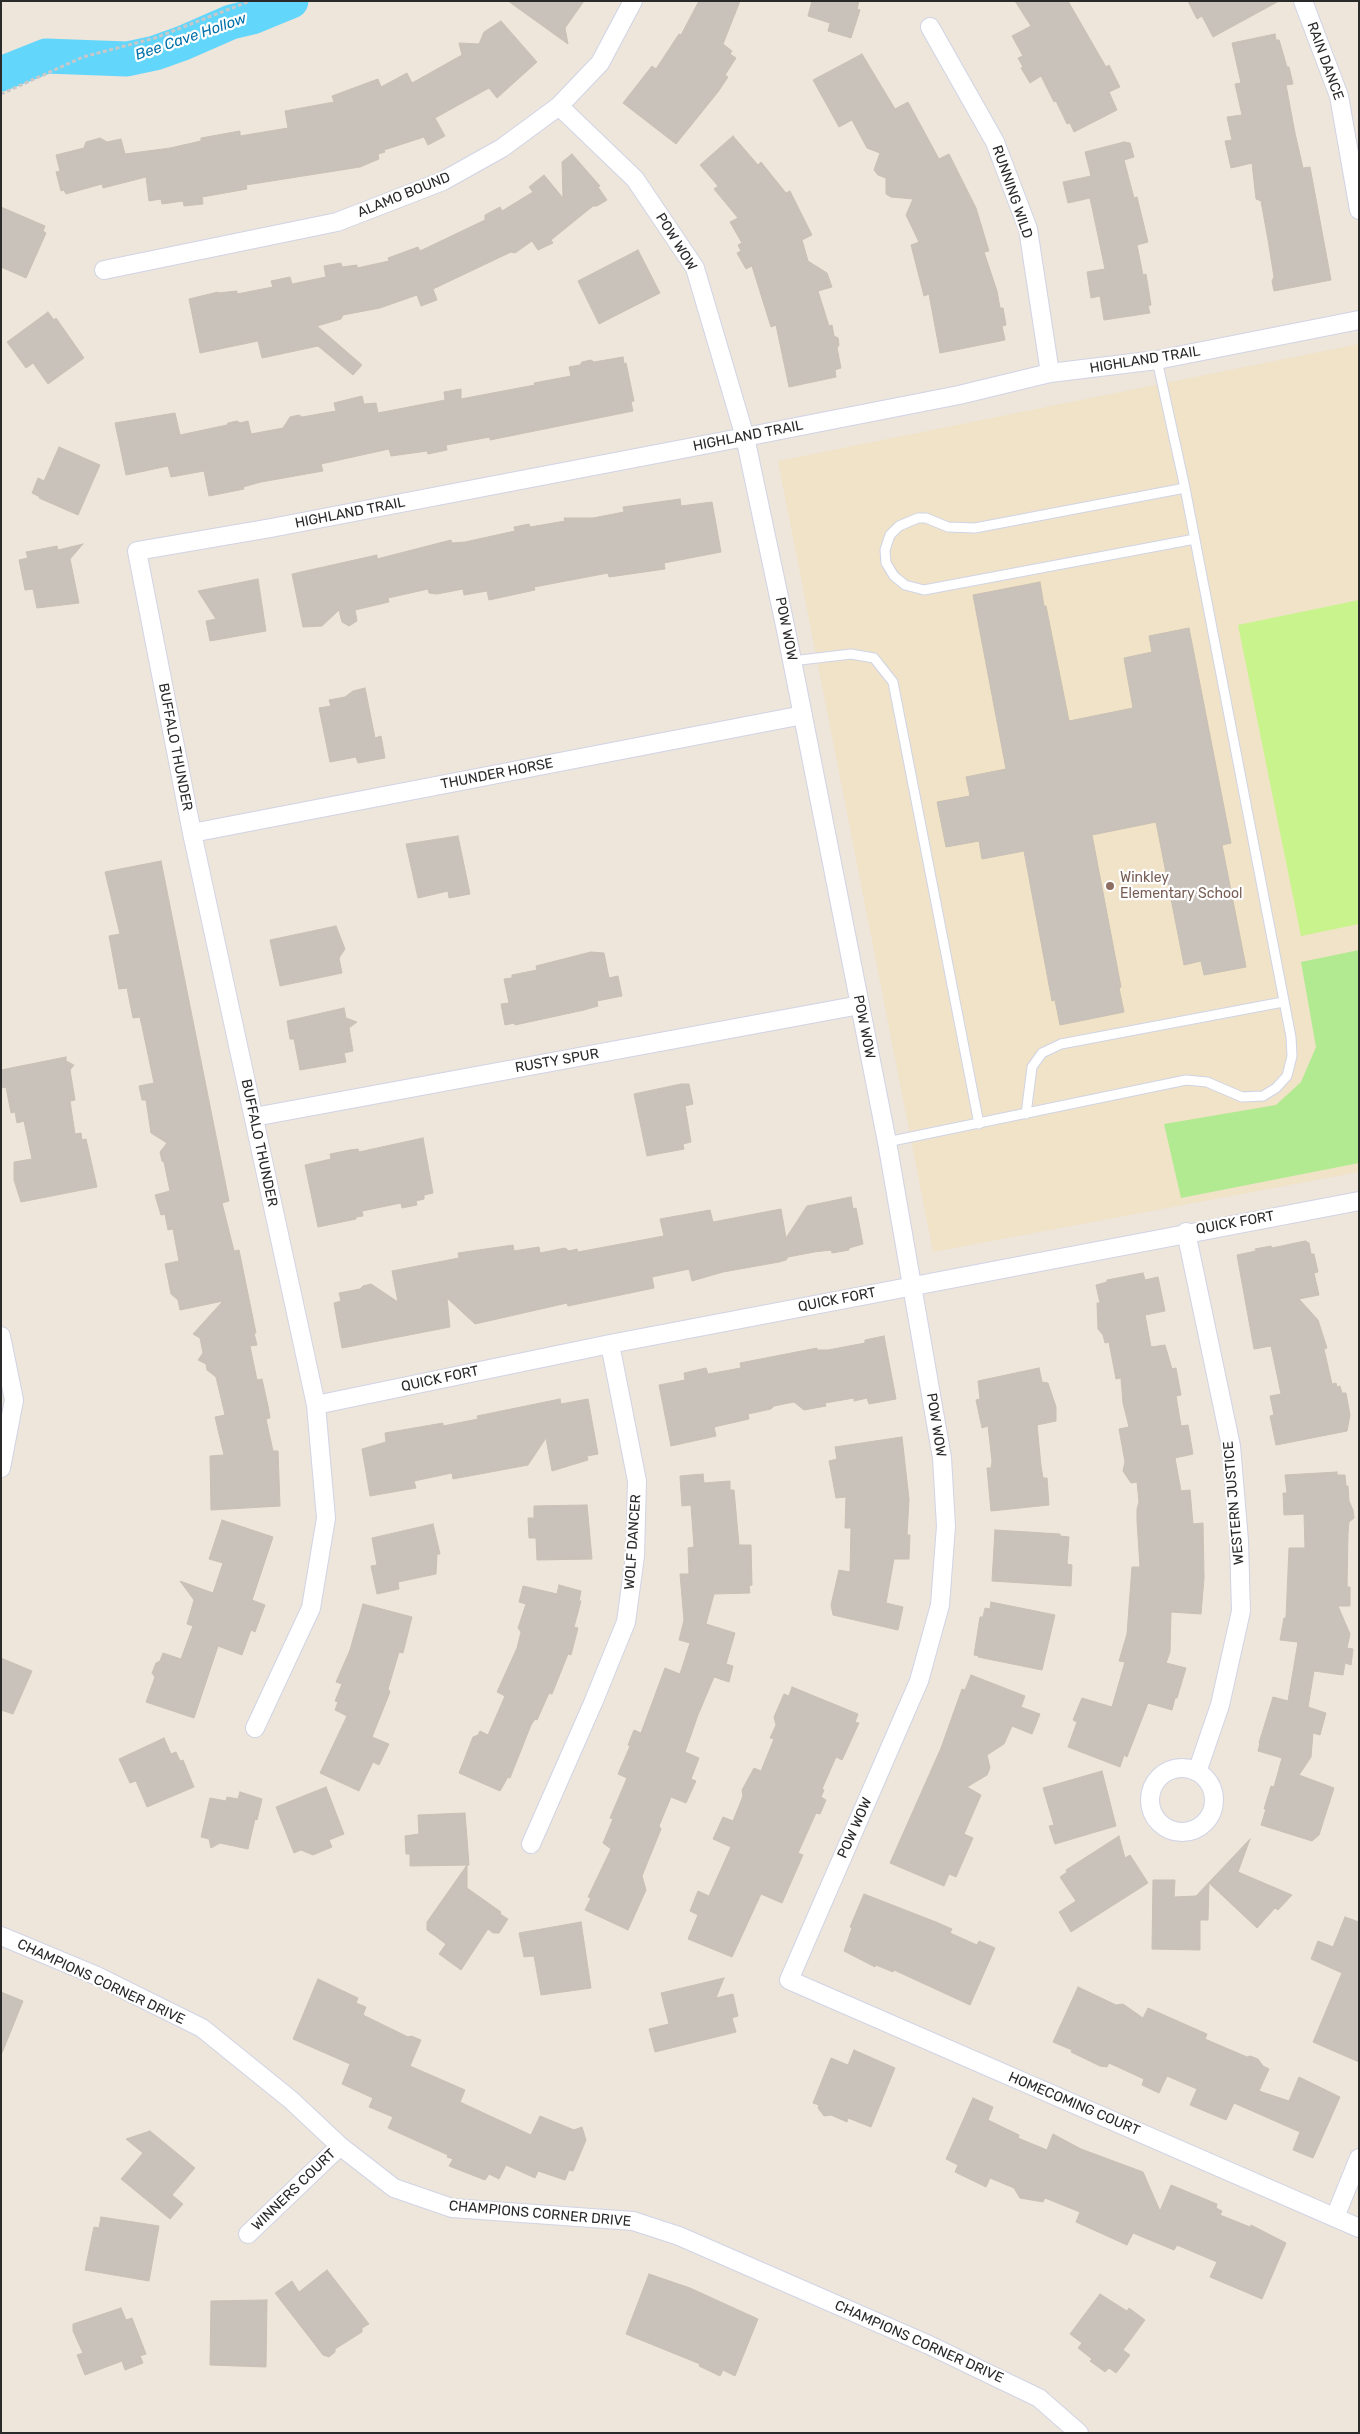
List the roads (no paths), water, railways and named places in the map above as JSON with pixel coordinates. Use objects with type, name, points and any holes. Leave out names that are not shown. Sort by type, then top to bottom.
[{"type":"street","name":"ALAMO BOUND","points":[[104,270],[337,222],[443,181],[502,148],[559,106],[600,63],[633,1]]},
{"type":"street","name":"RAIN DANCE","points":[[1303,1],[1339,96],[1359,210]]},
{"type":"street","name":"RUNNING WILD","points":[[930,27],[996,142],[1028,230],[1050,373]]},
{"type":"street","name":"POW WOW","points":[[559,106],[635,180],[695,268],[745,437],[803,715],[887,1142],[942,1458],[946,1526],[940,1604],[919,1681],[789,1980]]},
{"type":"street","name":"HIGHLAND TRAIL","points":[[137,551],[271,528],[745,437],[959,395],[1050,373],[1157,360],[1359,320]]},
{"type":"street","name":"BUFFALO THUNDER","points":[[137,551],[192,833],[316,1405],[326,1518],[312,1608],[255,1728]]},
{"type":"street","name":"THUNDER HORSE","points":[[192,833],[803,715]]},
{"type":"street","name":"RUSTY SPUR","points":[[254,1117],[860,1005]]},
{"type":"street","name":"QUICK FORT","points":[[316,1405],[610,1344],[1186,1232],[1359,1201]]},
{"type":"street","name":"WESTERN JUSTICE","points":[[1186,1232],[1231,1446],[1239,1540],[1240,1612],[1220,1705],[1197,1772]]},
{"type":"street","points":[[1,1336],[14,1400],[1,1468]]},
{"type":"street","name":"WOLF DANCER","points":[[531,1844],[594,1703],[626,1622],[635,1556],[637,1481],[610,1344]]},
{"type":"street","name":"CHAMPIONS CORNER DRIVE","points":[[1,1936],[97,1976],[202,2028],[291,2100],[340,2146],[394,2188],[452,2208],[633,2222],[679,2236],[929,2345],[1039,2398],[1079,2433]]},
{"type":"street","name":"HOMECOMING COURT","points":[[789,1980],[1359,2228]]},
{"type":"street","name":"WINNERS COURT","points":[[248,2234],[340,2146]]},
{"type":"street","points":[[1335,2217],[1359,2158]]},
{"type":"lane","points":[[887,1142],[1186,1080],[1207,1082],[1242,1097],[1263,1096],[1276,1088],[1287,1076],[1292,1056],[1290,1036],[1186,488],[1157,360]]},
{"type":"lane","points":[[1186,488],[975,528],[948,527],[926,518],[918,518],[899,526],[890,535],[885,550],[886,563],[894,576],[905,585],[924,590],[1195,539]]},
{"type":"lane","points":[[792,661],[851,654],[874,658],[893,682],[979,1124]]},
{"type":"lane","points":[[1026,1114],[1032,1067],[1042,1053],[1061,1044],[1283,1002]]},
{"type":"waterway","name":"Bee Cave Hollow","points":[[1,74],[46,56],[127,59],[155,53],[231,22],[252,17],[291,1]]},
{"type":"place","name":"Winkley Elementary School","points":[[1110,886]]}]
